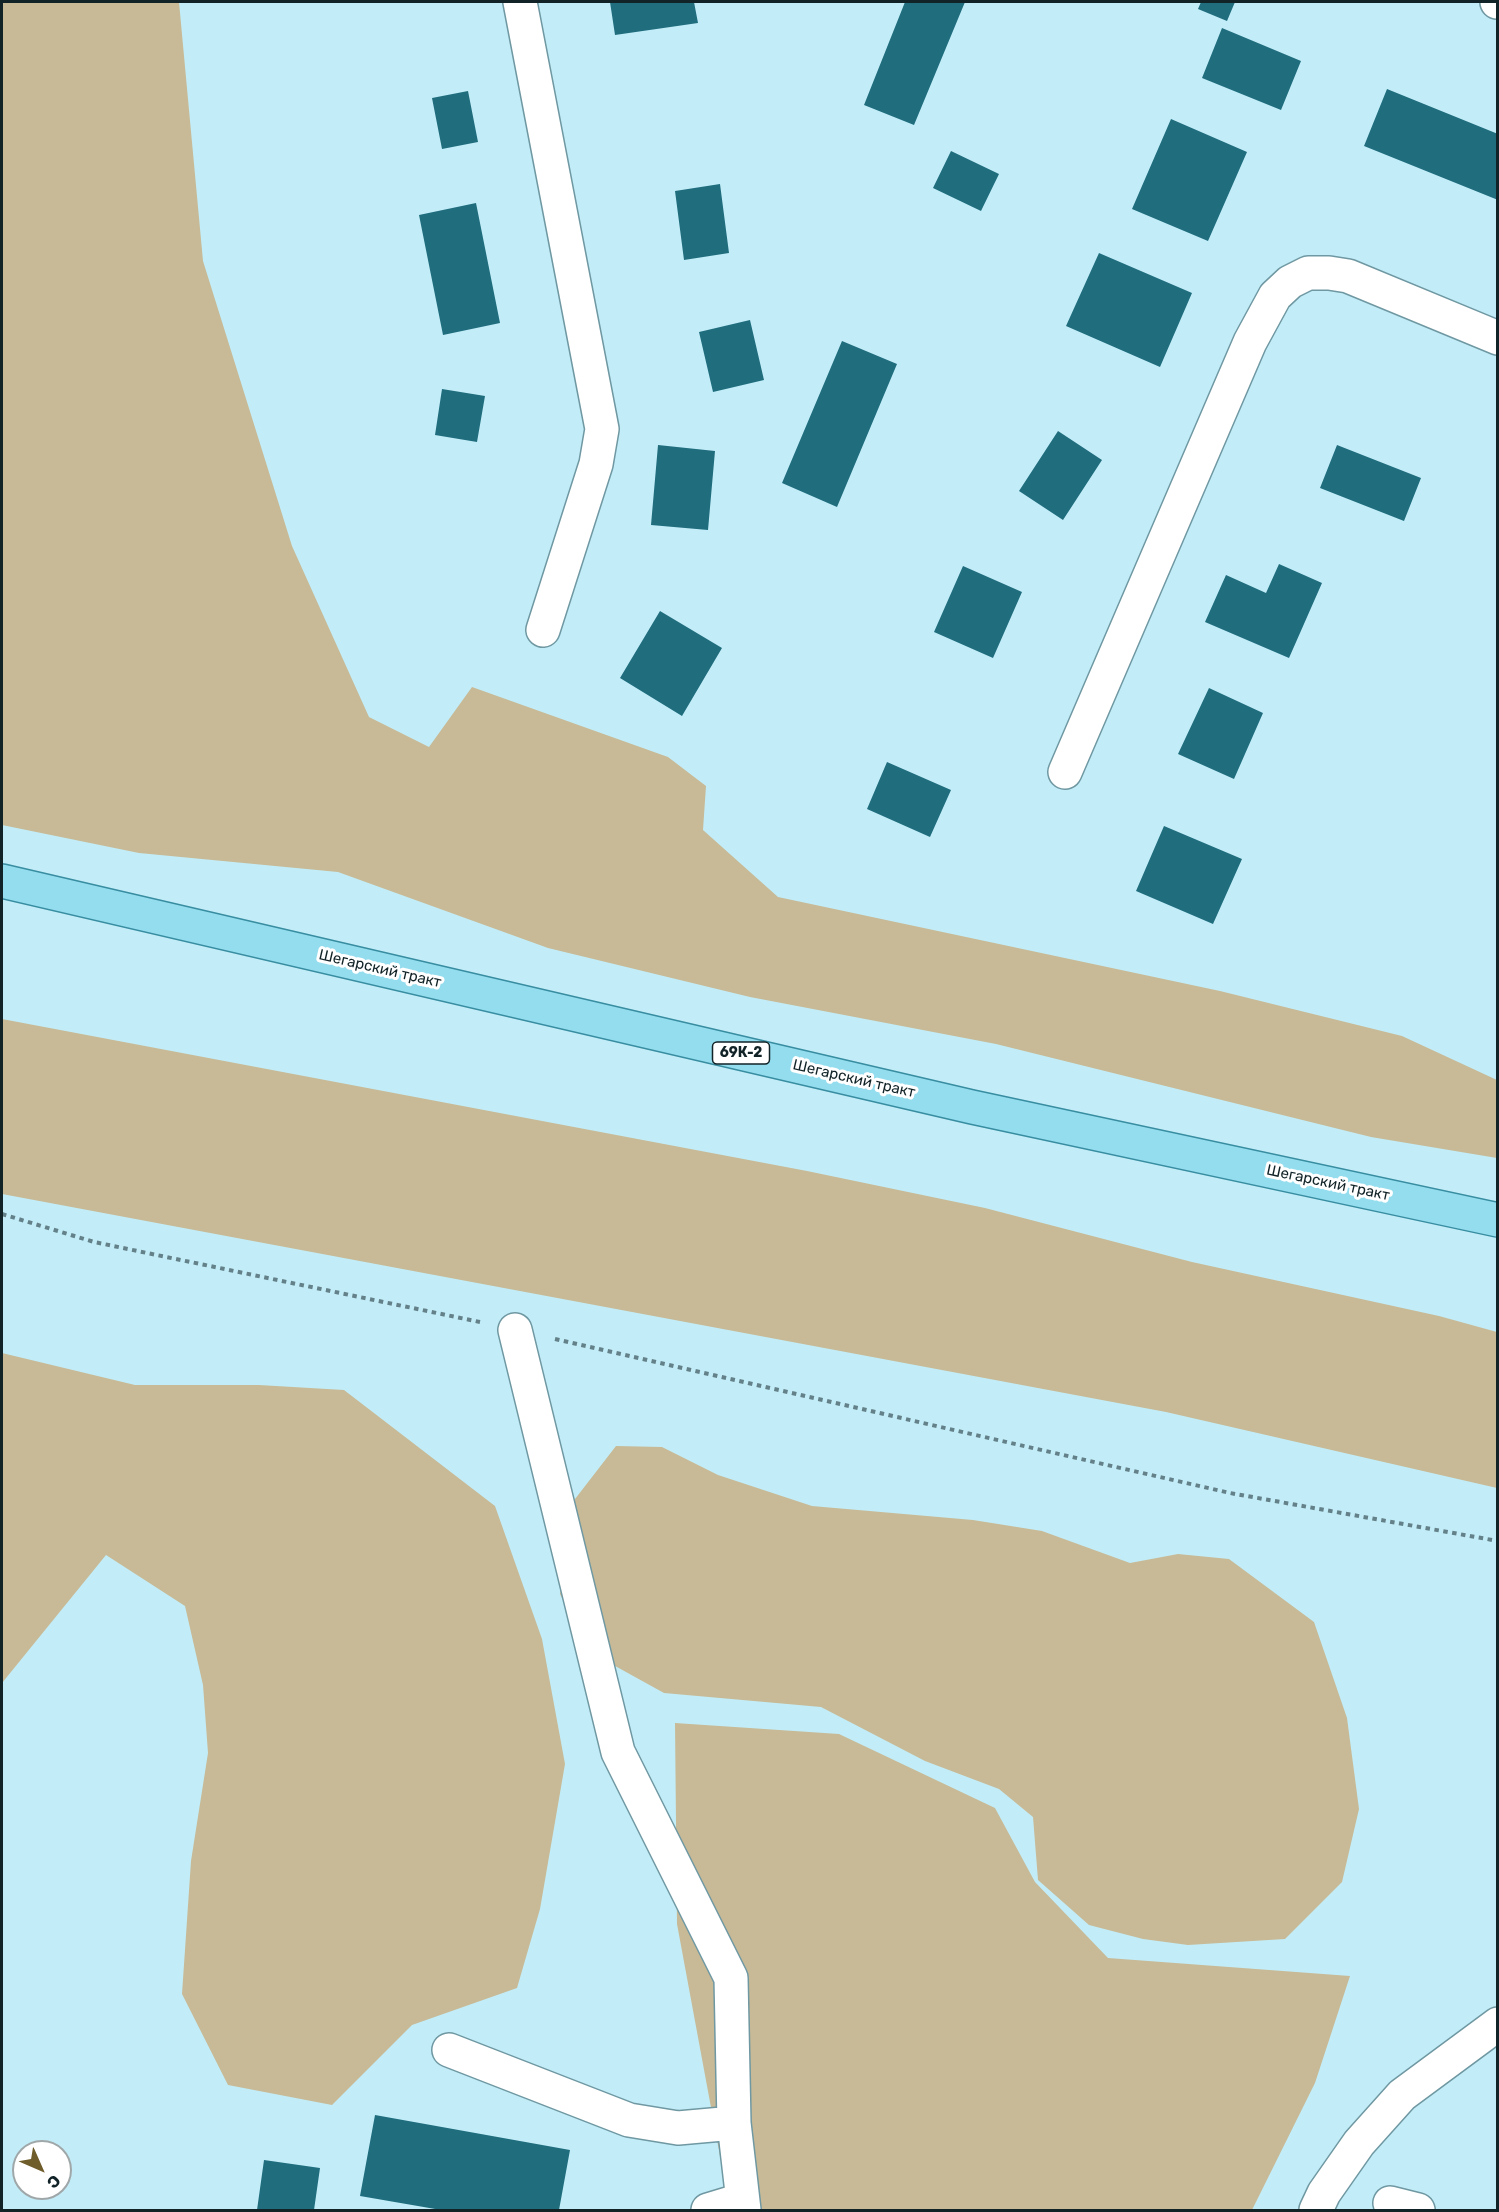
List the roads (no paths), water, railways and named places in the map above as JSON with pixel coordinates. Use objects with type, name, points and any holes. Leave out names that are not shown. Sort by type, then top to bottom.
[{"type":"main road","name":"Шегарский тракт","points":[[2,881],[972,1107],[1497,1220]]},
{"type":"street","points":[[520,2],[602,429],[596,464],[543,630]]},
{"type":"street","points":[[1065,772],[1250,342],[1275,296],[1290,282],[1308,273],[1348,276],[1497,338]]},
{"type":"street","points":[[515,1330],[618,1752],[730,1978],[734,2123],[742,2205],[708,2211]]},
{"type":"street","points":[[1316,2211],[1324,2193],[1359,2143],[1402,2095],[1497,2024]]},
{"type":"street","points":[[449,2050],[629,2120],[678,2128],[734,2123]]}]
